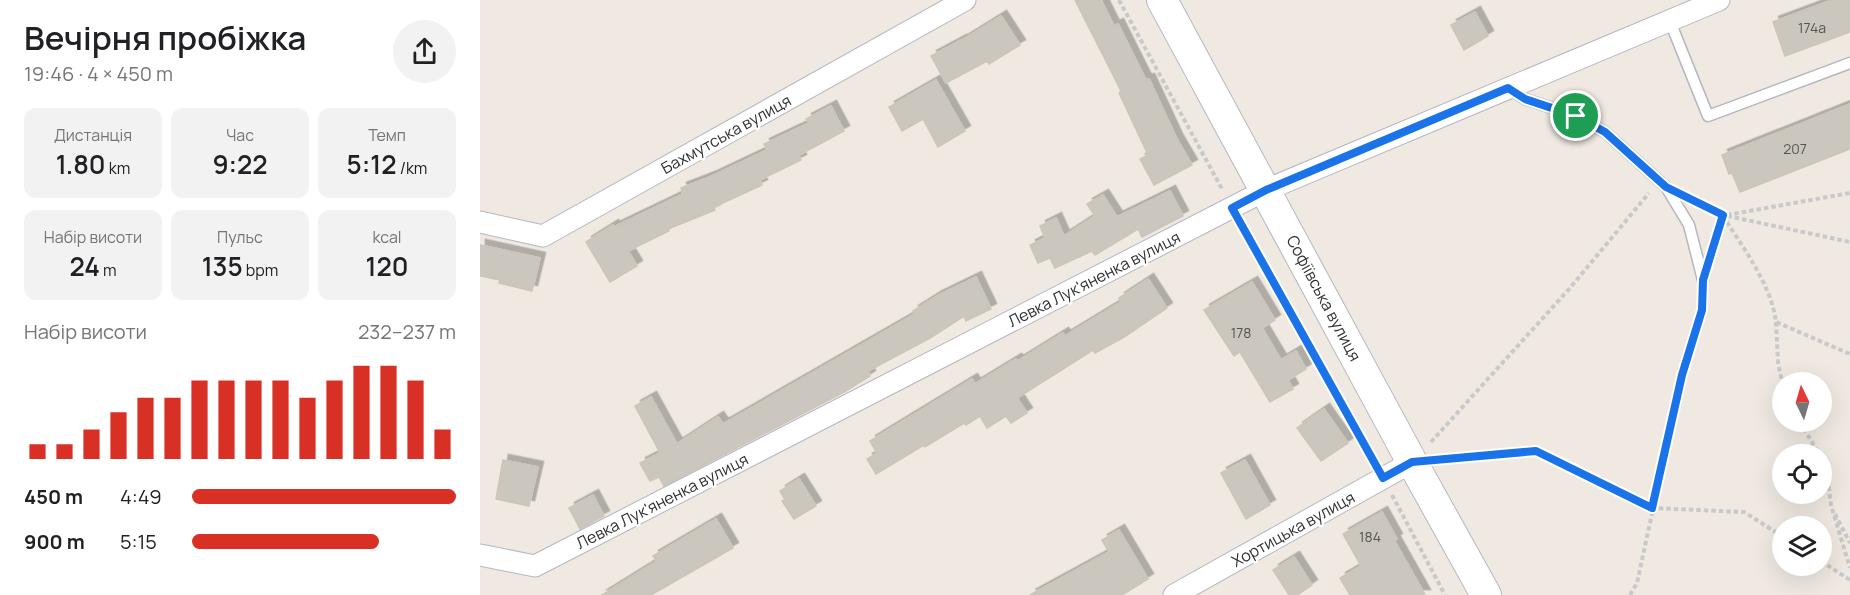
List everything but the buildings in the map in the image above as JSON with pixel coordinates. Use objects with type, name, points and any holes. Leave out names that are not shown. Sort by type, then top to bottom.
[{"type":"street","name":"Бахмутська вулиця","points":[[480,222],[543,236],[965,0]]},
{"type":"street","name":"Софіївська вулиця","points":[[1162,0],[1486,595]]},
{"type":"street","name":"Левка Лук'яненка вулиця","points":[[480,555],[535,566],[1266,190],[1669,19],[1719,0]]},
{"type":"street","name":"Хортицька вулиця","points":[[1174,595],[1412,462]]},
{"type":"lane","points":[[1669,19],[1708,116],[1850,63]]},
{"type":"lane","points":[[1508,88],[1525,99],[1576,116],[1605,132],[1662,184],[1689,225],[1703,280]]},
{"type":"path","points":[[1119,0],[1383,478],[1445,595]]},
{"type":"path","points":[[1412,462],[1662,184],[1723,215],[1850,242]]},
{"type":"path","points":[[1723,215],[1850,194]]},
{"type":"path","points":[[1630,595],[1636,583],[1682,375],[1702,310],[1703,280],[1723,215]]},
{"type":"path","points":[[1723,215],[1768,291],[1776,322],[1780,372]]},
{"type":"path","points":[[1776,322],[1850,354]]},
{"type":"path","points":[[1412,462],[1536,451],[1652,508],[1744,512],[1772,530]]},
{"type":"path","points":[[1831,505],[1850,543]]},
{"type":"path","points":[[1831,505],[1850,568]]},
{"type":"path","points":[[1832,568],[1850,580]]},
{"type":"route","points":[[1508,88],[1525,99],[1576,116],[1605,132],[1666,187],[1723,215],[1703,280],[1702,310],[1682,375],[1652,508],[1536,451],[1412,462],[1383,478],[1232,208],[1266,190],[1508,88]]}]
